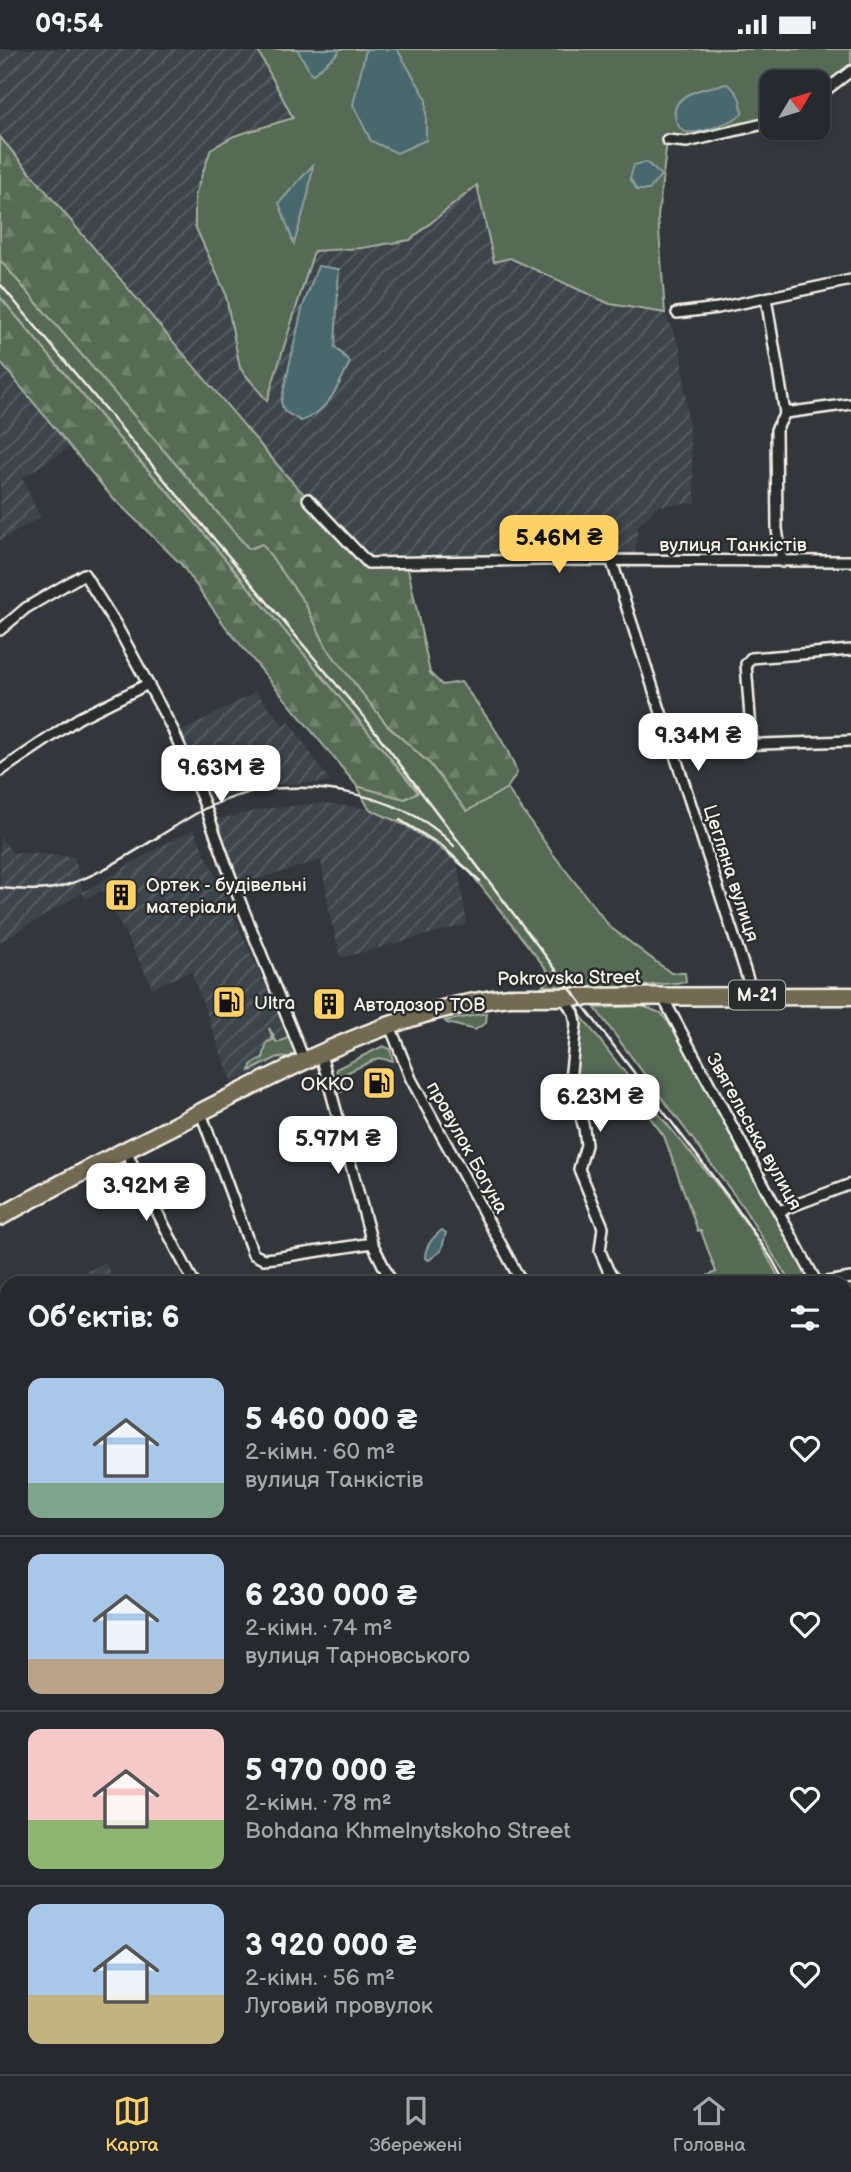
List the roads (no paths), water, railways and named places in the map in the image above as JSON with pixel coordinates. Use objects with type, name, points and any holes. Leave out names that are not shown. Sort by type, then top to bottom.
[{"type":"highway","name":"Pokrovska Street","points":[[1,1214],[305,1062],[443,1007],[510,997],[851,996]]},
{"type":"street","points":[[830,87],[851,71]]},
{"type":"street","points":[[667,140],[687,142],[760,125]]},
{"type":"street","points":[[677,313],[851,280]]},
{"type":"street","points":[[766,298],[785,413],[776,430],[777,529],[782,562]]},
{"type":"street","points":[[785,413],[851,404]]},
{"type":"street","name":"вулиця Танкістів","points":[[308,499],[368,563],[543,560],[851,561]]},
{"type":"street","name":"Цегляна вулиця","points":[[612,562],[752,995]]},
{"type":"street","points":[[0,630],[26,608],[84,574],[115,623],[173,730],[305,1062]]},
{"type":"street","points":[[752,744],[746,664],[751,658],[851,650]]},
{"type":"street","points":[[0,771],[79,718],[148,684]]},
{"type":"street","points":[[674,747],[851,741]]},
{"type":"street","name":"Звягельська вулиця","points":[[662,996],[814,1276]]},
{"type":"street","points":[[564,998],[574,1013],[576,1024],[570,1080],[584,1128],[586,1145],[579,1169],[603,1227],[600,1251],[613,1276]]},
{"type":"street","name":"провулок Богуна","points":[[390,1026],[411,1079],[518,1276]]},
{"type":"street","points":[[321,1055],[372,1243],[388,1276]]},
{"type":"street","points":[[201,1113],[253,1254],[274,1258],[372,1243]]},
{"type":"street","points":[[125,1150],[190,1276]]},
{"type":"street","points":[[779,1211],[851,1184]]},
{"type":"water","points":[[297,49],[339,49],[338,53],[312,75]]},
{"type":"water","points":[[366,49],[397,49],[426,98],[426,140],[397,153],[371,141],[353,105]]},
{"type":"water","points":[[727,84],[739,96],[742,114],[707,130],[686,132],[681,129],[675,111],[683,98],[691,93]]},
{"type":"water","points":[[646,162],[661,175],[649,190],[637,190],[630,178],[634,165]]},
{"type":"water","points":[[313,165],[308,195],[294,244],[279,203]]},
{"type":"water","points":[[318,266],[339,269],[335,347],[350,362],[325,405],[301,421],[284,411],[281,402],[302,309]]},
{"type":"water","points":[[442,1230],[446,1233],[441,1251],[429,1260],[425,1258],[430,1242]]},
{"type":"railway","points":[[0,284],[368,722],[733,1203],[781,1276]]},
{"type":"railway","points":[[0,888],[42,890],[67,885],[108,867],[206,808],[262,790],[313,788],[365,797],[414,815],[454,846]]},
{"type":"railway","points":[[400,820],[442,846],[480,881]]},
{"type":"place","name":"Ортек - будівельні матеріали","points":[[121,895]]},
{"type":"place","name":"Ultra","points":[[229,1002]]},
{"type":"place","name":"Автодозор ТОВ","points":[[329,1004]]},
{"type":"place","name":"OKKO","points":[[379,1083]]}]
